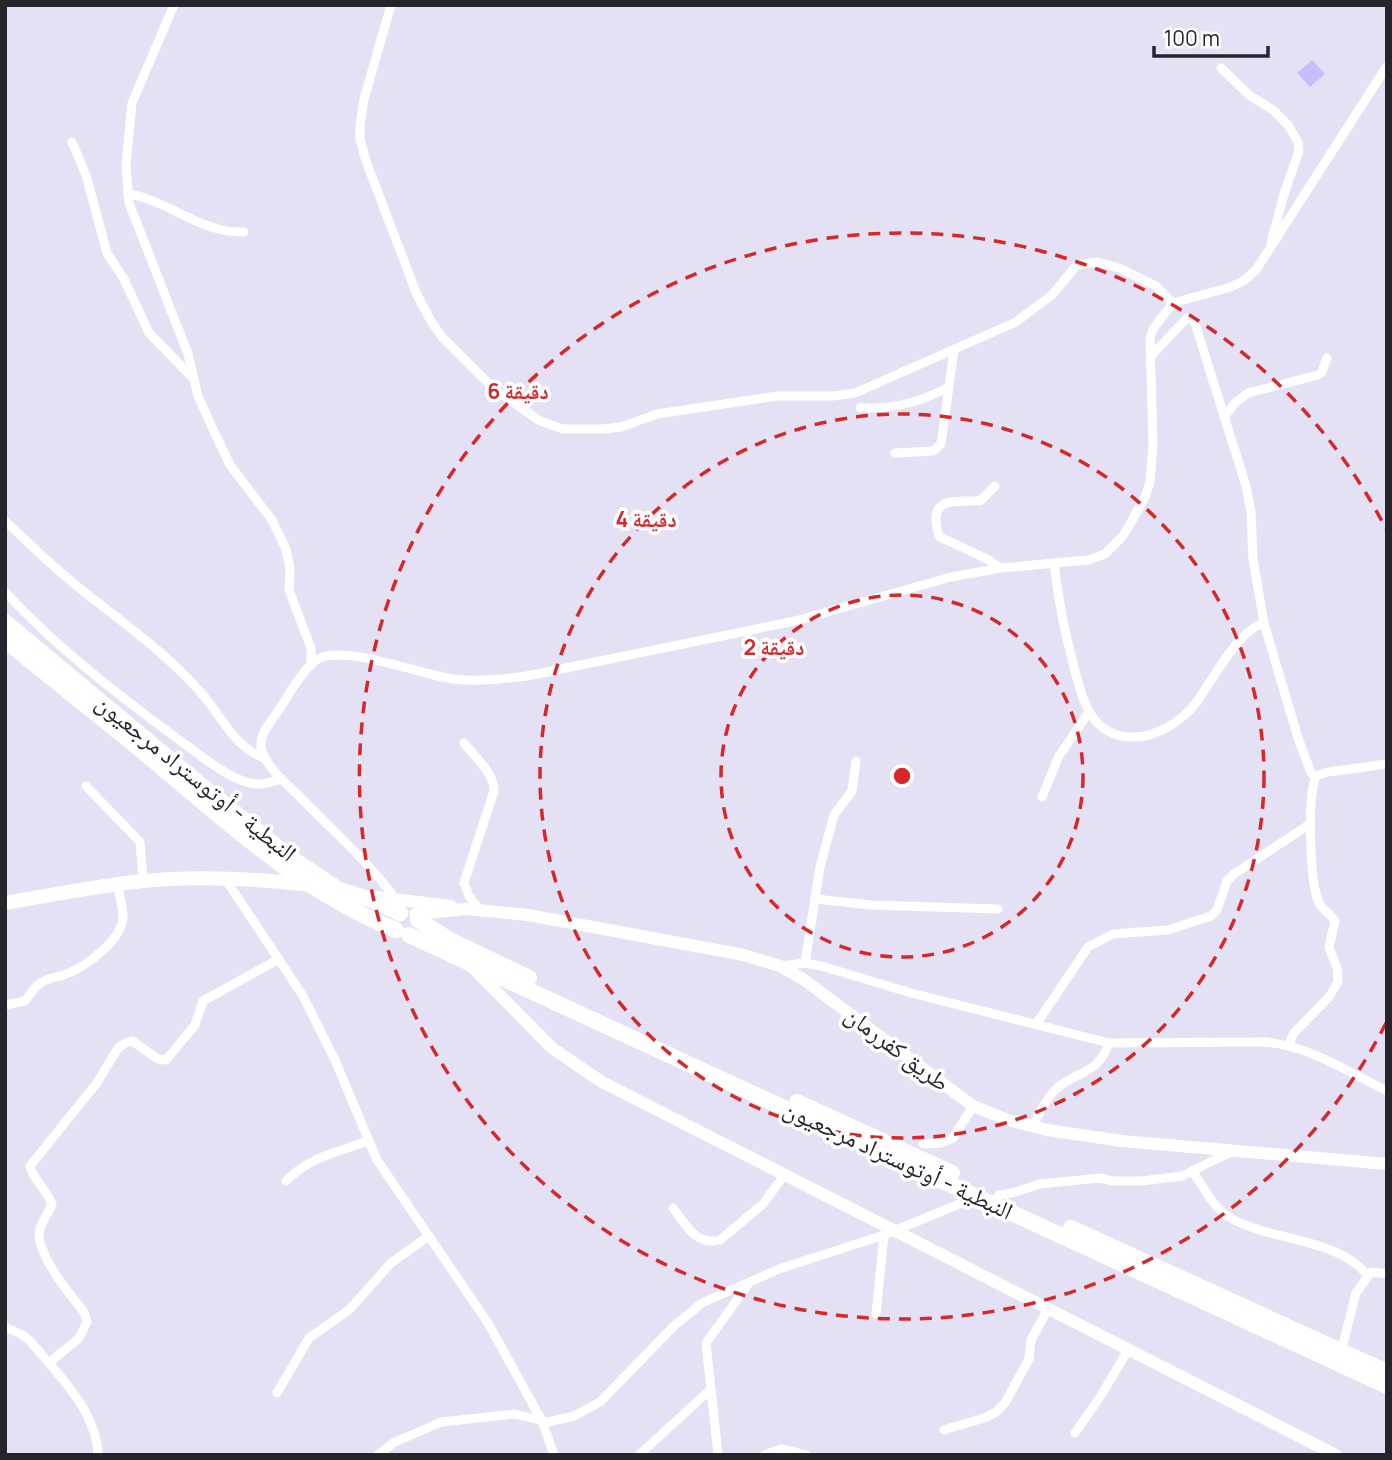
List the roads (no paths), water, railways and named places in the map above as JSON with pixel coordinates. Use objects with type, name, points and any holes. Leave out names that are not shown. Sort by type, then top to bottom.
[{"type":"highway","name":"النبطية - أوتوستراد مرجعيون","points":[[5,622],[291,858],[346,892],[406,912],[450,940],[504,967],[1387,1372]]},
{"type":"highway","name":"النبطية - أوتوستراد مرجعيون","points":[[5,640],[308,885],[359,915],[468,962],[1387,1386]]},
{"type":"highway","points":[[402,932],[394,922],[406,912]]},
{"type":"main road","points":[[5,903],[143,881],[226,880],[308,885],[346,892]]},
{"type":"main road","points":[[406,912],[429,902],[466,909]]},
{"type":"main road","name":"طريق كفررمان","points":[[406,912],[466,909],[528,915],[705,947],[780,966],[803,979],[973,1106],[1032,1127],[1122,1140],[1387,1164]]},
{"type":"main road","points":[[468,962],[528,1026],[565,1058],[602,1082],[785,1174],[889,1232],[1206,1387],[1336,1455]]},
{"type":"street","points":[[174,5],[132,103],[126,165],[128,194],[134,219],[188,354],[194,380],[211,425],[230,465],[272,520],[286,549],[289,590],[311,648],[310,664]]},
{"type":"street","points":[[391,5],[362,112],[360,139],[366,161],[417,295],[431,321],[442,337],[494,389],[540,421],[563,429],[611,428],[657,414],[777,396],[833,397],[855,393],[1016,322],[1052,295],[1077,265],[1085,263],[1098,262],[1128,272],[1156,286],[1173,303]]},
{"type":"street","points":[[406,912],[380,878],[282,779],[260,749],[262,734],[310,664],[326,656],[341,655],[452,679],[482,680],[527,676],[775,625],[930,582],[1001,568],[1088,560],[1105,554],[1122,537],[1145,497],[1150,482],[1153,461],[1150,339],[1153,329],[1173,303],[1231,287],[1256,270],[1387,66]]},
{"type":"street","points":[[1221,68],[1249,95],[1273,110],[1288,124],[1298,142],[1299,151],[1284,194],[1269,252]]},
{"type":"street","points":[[72,142],[86,175],[107,253],[124,279],[149,333],[194,380]]},
{"type":"street","points":[[128,194],[155,201],[216,229],[244,232]]},
{"type":"street","points":[[1151,356],[1182,322],[1190,317],[1198,332],[1242,469],[1249,499],[1253,559],[1264,623],[1298,738],[1308,767],[1316,776],[1310,824],[1314,886],[1320,906],[1335,921],[1329,947],[1339,975],[1333,992],[1300,1026],[1289,1044]]},
{"type":"street","points":[[895,453],[933,451],[939,447],[945,432],[954,350]]},
{"type":"street","points":[[1224,417],[1248,393],[1318,375],[1322,372],[1327,358]]},
{"type":"street","points":[[860,408],[895,407],[926,400],[948,387]]},
{"type":"street","points":[[995,486],[980,501],[941,505],[936,511],[936,523],[938,536],[1001,568]]},
{"type":"street","points":[[5,521],[76,585],[180,668],[218,712],[235,739],[248,751],[264,758]]},
{"type":"street","points":[[1054,563],[1065,636],[1081,695],[1089,712],[1104,728],[1125,737],[1148,735],[1175,724],[1190,710],[1246,634],[1264,623]]},
{"type":"street","points":[[5,592],[38,626],[156,724],[210,762],[255,784],[282,779]]},
{"type":"street","points":[[1042,797],[1059,756],[1089,712]]},
{"type":"street","points":[[144,737],[156,724]]},
{"type":"street","points":[[464,743],[491,776],[494,784],[494,791],[465,876],[466,891],[480,910]]},
{"type":"street","points":[[805,963],[820,867],[834,815],[852,791],[856,761]]},
{"type":"street","points":[[1316,776],[1387,764]]},
{"type":"street","points":[[86,786],[140,842],[143,881]]},
{"type":"street","points":[[1037,1023],[1082,956],[1094,943],[1112,934],[1168,930],[1211,916],[1217,910],[1227,881],[1234,874],[1310,824]]},
{"type":"street","points":[[226,880],[303,996],[325,1038],[383,1171],[488,1323],[542,1421],[554,1455]]},
{"type":"street","points":[[5,1005],[25,1001],[38,984],[84,966],[111,941],[123,917],[117,884]]},
{"type":"street","points":[[815,899],[872,905],[998,909]]},
{"type":"street","points":[[49,1363],[79,1338],[87,1322],[84,1312],[48,1261],[40,1228],[52,1204],[30,1166],[96,1084],[122,1044],[132,1041],[158,1059],[166,1060],[195,1026],[203,1001],[279,959]]},
{"type":"street","points":[[780,966],[805,963],[1109,1043],[1289,1044],[1313,1053],[1387,1091]]},
{"type":"street","points":[[1032,1127],[1054,1091],[1099,1063],[1109,1043]]},
{"type":"street","points":[[923,1144],[941,1143],[953,1138],[973,1106]]},
{"type":"street","points":[[286,1181],[307,1163],[368,1141]]},
{"type":"street","points":[[999,1195],[1040,1184],[1100,1178],[1142,1181],[1182,1176],[1236,1150]]},
{"type":"street","points":[[1192,1171],[1210,1200],[1227,1216],[1245,1225],[1336,1254],[1356,1264],[1367,1275]]},
{"type":"street","points":[[673,1208],[701,1240],[720,1240],[763,1203],[785,1174]]},
{"type":"street","points":[[384,1453],[409,1435],[440,1422],[515,1413],[542,1421],[574,1416],[600,1402],[683,1317],[702,1303],[814,1256],[889,1232],[977,1196]]},
{"type":"street","points":[[876,1314],[889,1232]]},
{"type":"street","points":[[277,1393],[309,1338],[349,1310],[391,1263],[429,1236]]},
{"type":"street","points":[[1341,1352],[1356,1293],[1371,1272],[1387,1274]]},
{"type":"street","points":[[718,1455],[706,1343],[750,1282]]},
{"type":"street","points":[[944,1430],[996,1412],[1029,1359],[1031,1340],[1048,1309]]},
{"type":"street","points":[[5,1326],[30,1341],[76,1397],[94,1432],[98,1455]]},
{"type":"street","points":[[1075,1433],[1128,1350]]},
{"type":"street","points":[[639,1455],[711,1389]]},
{"type":"street","points":[[764,1455],[781,1449],[806,1455]]}]
